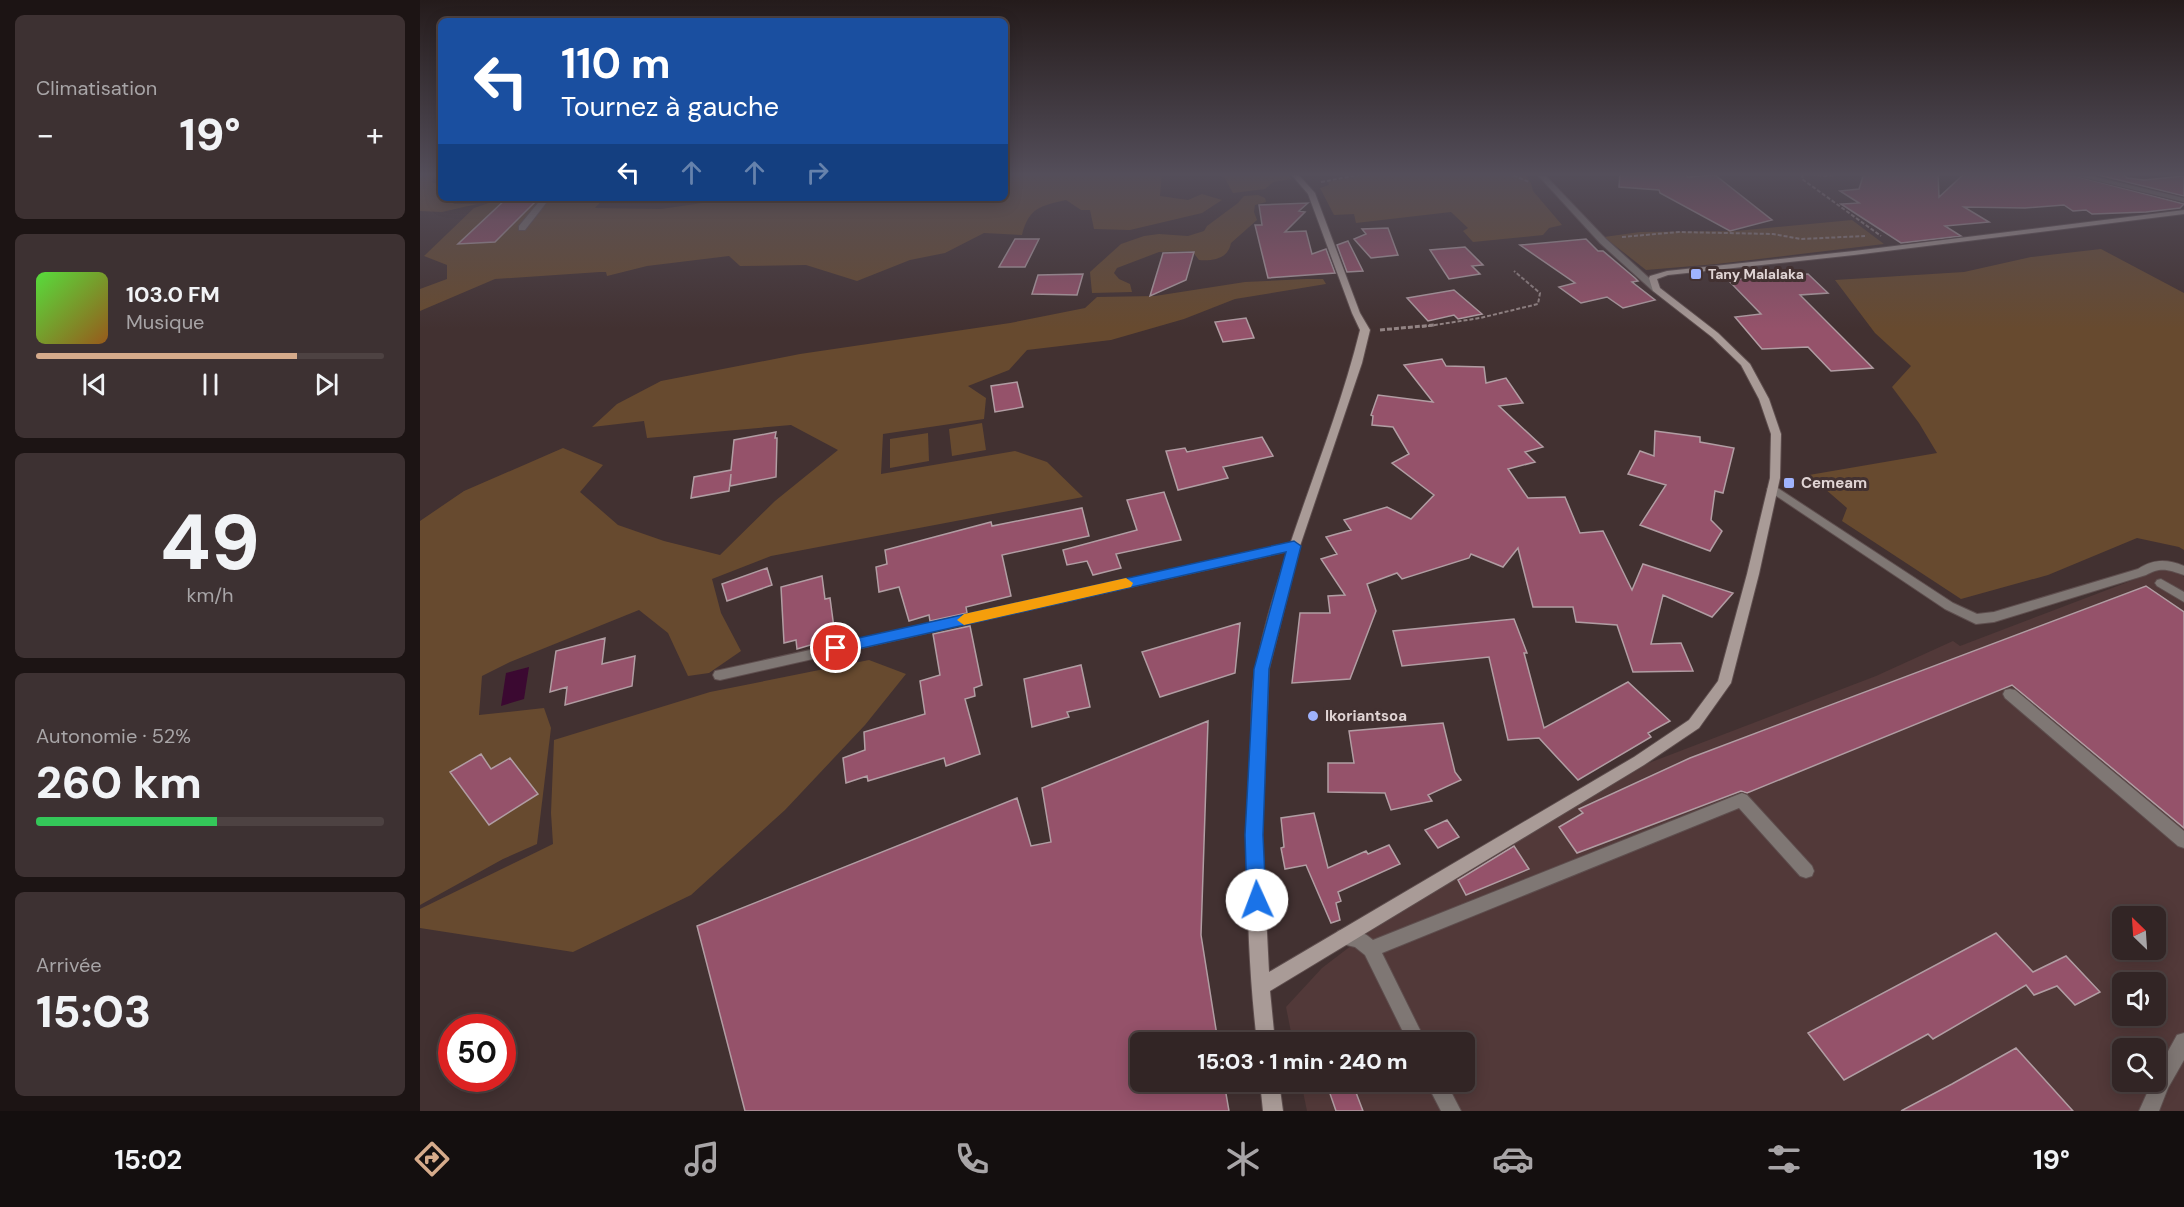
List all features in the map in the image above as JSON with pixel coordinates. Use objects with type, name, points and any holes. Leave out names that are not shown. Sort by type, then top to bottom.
[{"type":"street","points":[[522,228],[525,225]]},
{"type":"street","points":[[1265,1032],[1254,835],[1262,669],[1294,546],[1357,363],[1365,330],[1342,278],[1323,225]]},
{"type":"street","points":[[1261,987],[1639,761],[1694,724],[1724,683],[1754,574],[1773,489],[1776,434],[1764,399],[1745,364],[1715,335],[1656,289],[1588,225]]},
{"type":"street","points":[[1656,289],[1653,278],[1667,273],[2081,225]]},
{"type":"street","points":[[1773,489],[1949,606],[1976,619],[1994,617],[2107,583],[2142,572],[2152,565],[2169,564],[2184,571]]},
{"type":"street","points":[[720,675],[1294,546]]},
{"type":"street","points":[[2161,583],[2184,598]]},
{"type":"street","points":[[2010,694],[2184,841]]},
{"type":"street","points":[[1371,949],[1742,800],[1806,871]]},
{"type":"street","points":[[1344,937],[1359,939],[1371,949],[1412,1032]]},
{"type":"street","points":[[2149,1111],[2161,1082],[2184,1042]]},
{"type":"street","points":[[1271,1092],[1273,1111]]},
{"type":"street","points":[[1441,1092],[1451,1111]]},
{"type":"path","points":[[1603,241],[1636,235],[1679,232],[1773,234],[1801,239],[1850,235],[1884,238],[1866,225]]},
{"type":"path","points":[[1365,330],[1439,325],[1484,318],[1538,304],[1540,293],[1514,271]]},
{"type":"shaded area","points":[[456,225],[1025,225],[1022,235],[984,233],[945,253],[910,260],[857,281],[806,265],[740,266],[729,256],[647,266],[607,276],[606,272],[600,272],[495,279],[420,311],[420,289],[447,279],[447,265],[424,256]]},
{"type":"shaded area","points":[[1093,225],[1152,225],[1130,230],[1094,229]]},
{"type":"shaded area","points":[[1252,225],[1231,243],[1227,253],[1219,258],[1199,260],[1192,251],[1159,252],[1117,268],[1114,273],[1119,279],[1130,284],[1132,292],[1092,293],[1090,272],[1121,244],[1144,236],[1159,234],[1188,236],[1204,231],[1207,226]]},
{"type":"shaded area","points":[[1465,225],[1562,225],[1549,228],[1543,235],[1473,242],[1463,231],[1468,228]]},
{"type":"shaded area","points":[[1801,225],[1858,225],[1884,244],[1646,270],[1604,237],[1640,232],[1736,231]]},
{"type":"shaded area","points":[[2101,249],[2184,293],[2184,550],[2137,538],[2048,575],[1961,599],[1842,521],[1847,508],[1809,475],[1937,453],[1919,423],[1892,387],[1911,366],[1875,333],[1835,280],[1964,272],[2031,257]]},
{"type":"shaded area","points":[[1323,279],[1326,284],[1235,299],[1184,319],[1111,340],[1027,350],[1009,370],[968,386],[986,398],[984,419],[883,434],[881,474],[1015,451],[1047,462],[1083,497],[771,556],[712,579],[721,613],[741,651],[709,673],[688,676],[668,633],[639,610],[510,662],[482,676],[479,715],[544,708],[551,728],[537,844],[503,859],[420,905],[420,521],[464,491],[563,448],[603,465],[580,492],[618,525],[664,541],[720,555],[775,501],[838,450],[791,425],[647,438],[644,421],[592,427],[617,404],[661,381],[800,354],[1010,323],[1085,308],[1097,297],[1155,296],[1245,282]]},
{"type":"shaded area","points":[[982,423],[986,450],[952,456],[949,429]]},
{"type":"shaded area","points":[[928,433],[929,461],[890,468],[890,439]]},
{"type":"shaded area","points":[[2170,566],[2184,577],[2184,1111],[1307,1111],[1303,1092],[1475,1092],[1475,1032],[1291,1032],[1286,1007],[1322,968],[1377,926],[1641,766],[1876,676],[1953,641],[1960,646]]},
{"type":"shaded area","points":[[869,660],[906,674],[865,725],[785,810],[691,895],[573,952],[420,928],[420,909],[553,844],[551,813],[554,740],[710,692]]},
{"type":"shaded area","points":[[529,667],[524,699],[501,706],[506,673]]},
{"type":"building","points":[[478,225],[512,225],[495,242],[458,244]]},
{"type":"building","points":[[1255,225],[1292,225],[1285,232],[1306,231],[1312,254],[1326,249],[1335,273],[1268,278]]},
{"type":"building","points":[[1719,225],[1753,225],[1730,231]]},
{"type":"building","points":[[1873,225],[1958,225],[1945,226],[1961,236],[1901,243]]},
{"type":"building","points":[[1388,228],[1398,255],[1371,258],[1354,239],[1366,234],[1362,229]]},
{"type":"building","points":[[1015,239],[1039,239],[1025,267],[999,267]]},
{"type":"building","points":[[1586,239],[1598,251],[1603,251],[1635,278],[1638,281],[1632,282],[1655,300],[1623,308],[1607,297],[1581,303],[1559,287],[1575,283],[1520,245]]},
{"type":"building","points":[[1348,241],[1363,271],[1347,272],[1337,245]]},
{"type":"building","points":[[1465,247],[1483,265],[1472,266],[1480,274],[1449,279],[1430,250]]},
{"type":"building","points":[[1194,252],[1186,280],[1150,296],[1163,253]]},
{"type":"building","points":[[1083,274],[1077,295],[1032,294],[1038,275]]},
{"type":"building","points":[[1808,274],[1828,293],[1800,295],[1873,368],[1831,371],[1808,347],[1762,349],[1735,317],[1761,314],[1728,280]]},
{"type":"building","points":[[1454,290],[1482,314],[1458,319],[1454,315],[1428,321],[1407,298]]},
{"type":"building","points":[[1246,318],[1254,338],[1223,342],[1215,322]]},
{"type":"building","points":[[1442,359],[1446,366],[1484,367],[1486,383],[1506,378],[1523,403],[1499,406],[1543,447],[1525,452],[1535,462],[1508,469],[1528,498],[1565,497],[1580,533],[1603,531],[1632,590],[1643,564],[1733,593],[1712,617],[1663,595],[1651,644],[1681,643],[1693,671],[1633,672],[1617,625],[1576,622],[1573,607],[1533,607],[1518,548],[1503,567],[1471,554],[1469,558],[1402,579],[1397,573],[1367,584],[1376,611],[1350,679],[1292,683],[1300,613],[1330,613],[1328,596],[1345,595],[1321,559],[1337,554],[1326,537],[1351,530],[1344,520],[1387,507],[1411,519],[1434,495],[1392,463],[1409,454],[1393,427],[1372,425],[1373,416],[1371,415],[1378,395],[1433,402],[1404,365]]},
{"type":"building","points":[[1017,382],[1023,407],[995,412],[991,386]]},
{"type":"building","points":[[1655,431],[1700,437],[1700,442],[1734,448],[1723,493],[1715,491],[1711,520],[1722,531],[1710,551],[1640,525],[1666,485],[1628,474],[1640,451],[1654,456]]},
{"type":"building","points":[[776,432],[776,477],[730,486],[731,474],[729,491],[691,498],[694,477],[731,470],[734,440]]},
{"type":"building","points":[[1262,437],[1273,456],[1223,467],[1228,478],[1178,490],[1166,451],[1185,448],[1187,452]]},
{"type":"building","points":[[1164,492],[1181,540],[1116,554],[1121,568],[1093,575],[1087,561],[1067,565],[1063,550],[1137,530],[1127,500]]},
{"type":"building","points":[[1082,508],[1089,536],[1002,555],[1011,596],[966,607],[967,613],[930,621],[929,615],[909,621],[899,587],[879,592],[876,567],[887,564],[885,550],[991,522],[992,526]]},
{"type":"building","points":[[767,568],[772,585],[727,601],[722,584]]},
{"type":"building","points":[[822,576],[825,599],[830,598],[834,628],[823,632],[824,641],[797,649],[796,640],[784,643],[781,587]]},
{"type":"building","points":[[2146,586],[2184,612],[2184,828],[2012,685],[1747,793],[1741,791],[1577,853],[1559,827],[1583,813],[1579,809],[1690,758]]},
{"type":"building","points":[[1514,619],[1527,653],[1524,653],[1544,728],[1628,682],[1670,721],[1648,733],[1651,737],[1578,780],[1539,738],[1508,740],[1489,657],[1402,666],[1393,631]]},
{"type":"building","points":[[1240,623],[1235,673],[1160,697],[1142,652]]},
{"type":"building","points":[[970,626],[982,685],[974,688],[975,696],[965,699],[980,754],[946,766],[944,758],[868,781],[867,776],[846,783],[843,758],[865,750],[864,732],[925,714],[920,681],[940,675],[933,634]]},
{"type":"building","points":[[605,638],[602,664],[635,656],[632,686],[565,705],[567,687],[550,692],[556,651]]},
{"type":"building","points":[[1081,665],[1090,707],[1067,712],[1069,717],[1032,727],[1024,679]]},
{"type":"building","points":[[1208,721],[1201,935],[1216,1032],[1130,1032],[1130,1092],[1226,1092],[1229,1111],[745,1111],[697,926],[1017,798],[1031,846],[1051,842],[1042,788]]},
{"type":"building","points":[[1443,723],[1455,772],[1461,780],[1428,795],[1432,801],[1391,810],[1385,793],[1328,792],[1328,763],[1354,763],[1349,731]]},
{"type":"building","points":[[481,754],[491,769],[510,758],[538,794],[489,825],[450,772]]},
{"type":"building","points":[[1314,813],[1328,868],[1366,851],[1368,854],[1389,845],[1400,864],[1338,892],[1341,901],[1336,903],[1340,920],[1331,923],[1306,865],[1285,869],[1281,848],[1284,847],[1281,818]]},
{"type":"building","points":[[1447,820],[1459,837],[1438,848],[1425,830]]},
{"type":"building","points":[[1514,846],[1529,869],[1466,895],[1458,880]]},
{"type":"building","points":[[1996,933],[2033,972],[2066,956],[2100,992],[2075,1005],[2057,986],[2034,995],[2026,985],[1933,1039],[1928,1034],[1844,1080],[1808,1033]]},
{"type":"building","points":[[2016,1048],[2073,1111],[1901,1111],[1952,1084]]},
{"type":"building","points":[[1329,1092],[1356,1092],[1363,1111],[1336,1111]]},
{"type":"slow traffic","points":[[964,620],[1126,583]]},
{"type":"place","name":"Tany Malalaka","points":[[1696,274]]},
{"type":"place","name":"Cemeam","points":[[1789,483]]},
{"type":"place","name":"Ikoriantsoa","points":[[1313,716]]},
{"type":"route","points":[[836,648],[1294,546],[1262,669],[1254,835],[1257,900]]}]
